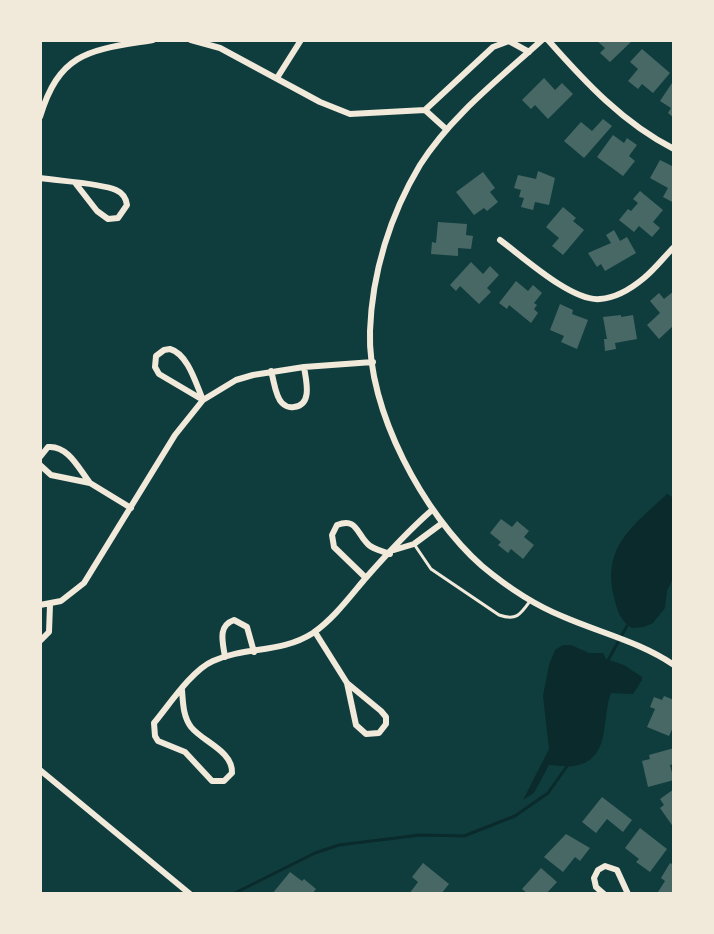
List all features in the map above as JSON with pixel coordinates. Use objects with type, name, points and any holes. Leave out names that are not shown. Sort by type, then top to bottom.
[{"type":"street","points":[[40,117],[65,68],[79,56],[99,49],[153,40]]},
{"type":"street","points":[[191,40],[220,48],[320,102],[350,114],[425,110],[493,47],[509,41],[529,52]]},
{"type":"street","points":[[277,78],[301,40]]},
{"type":"street","points":[[673,664],[638,645],[560,615],[531,600],[481,565],[441,524],[405,464],[380,402],[370,334],[384,242],[399,205],[421,165],[446,129],[545,40],[599,96],[674,149]]},
{"type":"street","points":[[425,110],[446,129]]},
{"type":"street","points":[[40,178],[115,190],[125,197],[127,205],[124,212],[118,218],[108,219],[97,211],[76,184]]},
{"type":"street","points":[[500,240],[560,284],[579,295],[599,300],[626,291],[645,277],[674,247]]},
{"type":"street","points":[[177,351],[203,400],[159,374],[155,361],[159,352],[177,351]]},
{"type":"street","points":[[40,605],[50,605],[68,597],[84,583],[175,435],[203,400],[236,380],[271,371],[373,362]]},
{"type":"street","points":[[271,371],[279,401],[294,407],[303,403],[307,395],[304,367]]},
{"type":"street","points":[[40,457],[48,447],[60,448],[68,453],[90,483]]},
{"type":"street","points":[[40,465],[51,475],[90,483],[131,508]]},
{"type":"street","points":[[182,690],[184,710],[191,727],[230,762],[232,773],[224,781],[212,781],[193,758],[178,748],[158,741],[154,723],[182,690],[204,666],[225,657],[287,646],[315,632],[337,612],[405,534],[432,510]]},
{"type":"street","points":[[366,578],[334,547],[332,535],[337,525],[352,523],[368,545],[392,552],[414,544],[441,524]]},
{"type":"street","points":[[40,641],[49,632],[50,605]]},
{"type":"street","points":[[225,657],[222,631],[228,622],[234,620],[247,627],[254,652]]},
{"type":"street","points":[[315,632],[347,683],[386,717],[386,724],[379,733],[366,734],[356,725],[347,683]]},
{"type":"street","points":[[40,770],[190,894]]},
{"type":"street","points":[[604,894],[596,887],[594,878],[605,866],[617,870],[628,894]]},
{"type":"lane","points":[[414,544],[431,569],[499,615],[511,619],[518,617],[531,600]]},
{"type":"water","points":[[667,494],[674,498],[674,576],[667,591],[665,608],[653,623],[632,628],[622,619],[616,606],[611,579],[612,564],[623,538]]},
{"type":"water","points":[[563,645],[589,653],[603,653],[606,659],[624,665],[642,680],[633,694],[611,693],[603,737],[594,756],[574,766],[549,765],[534,793],[523,800],[549,749],[543,696],[549,665],[555,650]]},
{"type":"building","points":[[596,40],[633,40],[610,62],[600,53],[605,48]]},
{"type":"building","points":[[642,49],[670,73],[653,93],[642,84],[638,89],[628,81],[638,69],[630,62]]},
{"type":"building","points":[[544,78],[555,90],[562,83],[573,94],[548,119],[535,105],[531,109],[522,100]]},
{"type":"building","points":[[674,80],[674,118],[668,113],[671,108],[660,101]]},
{"type":"building","points":[[603,119],[612,126],[584,158],[564,141],[581,122],[592,131]]},
{"type":"building","points":[[613,135],[624,143],[627,138],[637,145],[629,156],[635,161],[623,176],[597,157]]},
{"type":"building","points":[[660,160],[674,167],[674,203],[663,197],[668,188],[650,178]]},
{"type":"building","points":[[538,171],[555,178],[549,205],[535,202],[533,210],[521,207],[524,198],[519,197],[521,190],[514,188],[518,175],[536,179]]},
{"type":"building","points":[[483,172],[495,188],[490,192],[498,202],[487,211],[484,208],[474,215],[456,192]]},
{"type":"building","points":[[640,191],[663,210],[653,222],[660,228],[652,237],[639,226],[634,232],[619,220],[638,203],[633,199]]},
{"type":"building","points":[[563,207],[584,230],[563,255],[552,246],[559,238],[546,227]]},
{"type":"building","points":[[438,222],[467,224],[466,235],[473,236],[471,249],[458,248],[458,256],[431,254],[432,242],[436,243]]},
{"type":"building","points":[[614,230],[620,241],[627,237],[636,253],[605,271],[601,264],[597,267],[588,253],[611,243],[606,235]]},
{"type":"building","points":[[471,262],[483,274],[490,266],[499,275],[487,288],[491,292],[479,304],[460,286],[456,291],[450,285]]},
{"type":"building","points":[[516,281],[528,291],[533,285],[542,293],[534,303],[538,313],[531,323],[509,305],[507,309],[499,303]]},
{"type":"building","points":[[674,291],[674,325],[659,339],[647,325],[660,313],[650,301],[659,293],[664,299]]},
{"type":"building","points":[[560,304],[573,310],[572,314],[588,320],[577,349],[561,342],[564,336],[550,330]]},
{"type":"building","points":[[633,315],[637,339],[615,343],[616,349],[605,351],[604,339],[607,339],[603,317]]},
{"type":"building","points":[[501,519],[512,527],[517,521],[529,531],[524,537],[534,545],[523,559],[511,549],[508,553],[490,533]]},
{"type":"building","points":[[664,696],[674,700],[674,725],[669,736],[647,727],[655,709],[650,707],[654,697],[662,700]]},
{"type":"building","points":[[674,748],[674,764],[670,765],[674,780],[648,787],[642,761],[650,759],[649,755]]},
{"type":"building","points":[[674,789],[674,828],[660,808],[664,805],[660,799]]},
{"type":"building","points":[[602,797],[632,820],[623,832],[607,819],[596,833],[582,822]]},
{"type":"building","points":[[640,828],[667,849],[650,872],[636,862],[639,859],[625,848]]},
{"type":"building","points":[[566,834],[590,848],[580,861],[575,857],[563,872],[544,857]]},
{"type":"building","points":[[423,863],[449,884],[441,894],[409,894],[418,882],[412,877]]},
{"type":"building","points":[[670,863],[674,865],[674,893],[660,894],[658,892],[665,881],[661,878]]},
{"type":"building","points":[[541,868],[557,882],[546,894],[528,894],[522,889]]},
{"type":"building","points":[[290,872],[316,889],[312,894],[272,894]]},
{"type":"waterway","points":[[607,662],[627,626]]},
{"type":"waterway","points":[[233,894],[315,853],[339,845],[420,835],[464,836],[515,816],[548,793],[570,762]]}]
